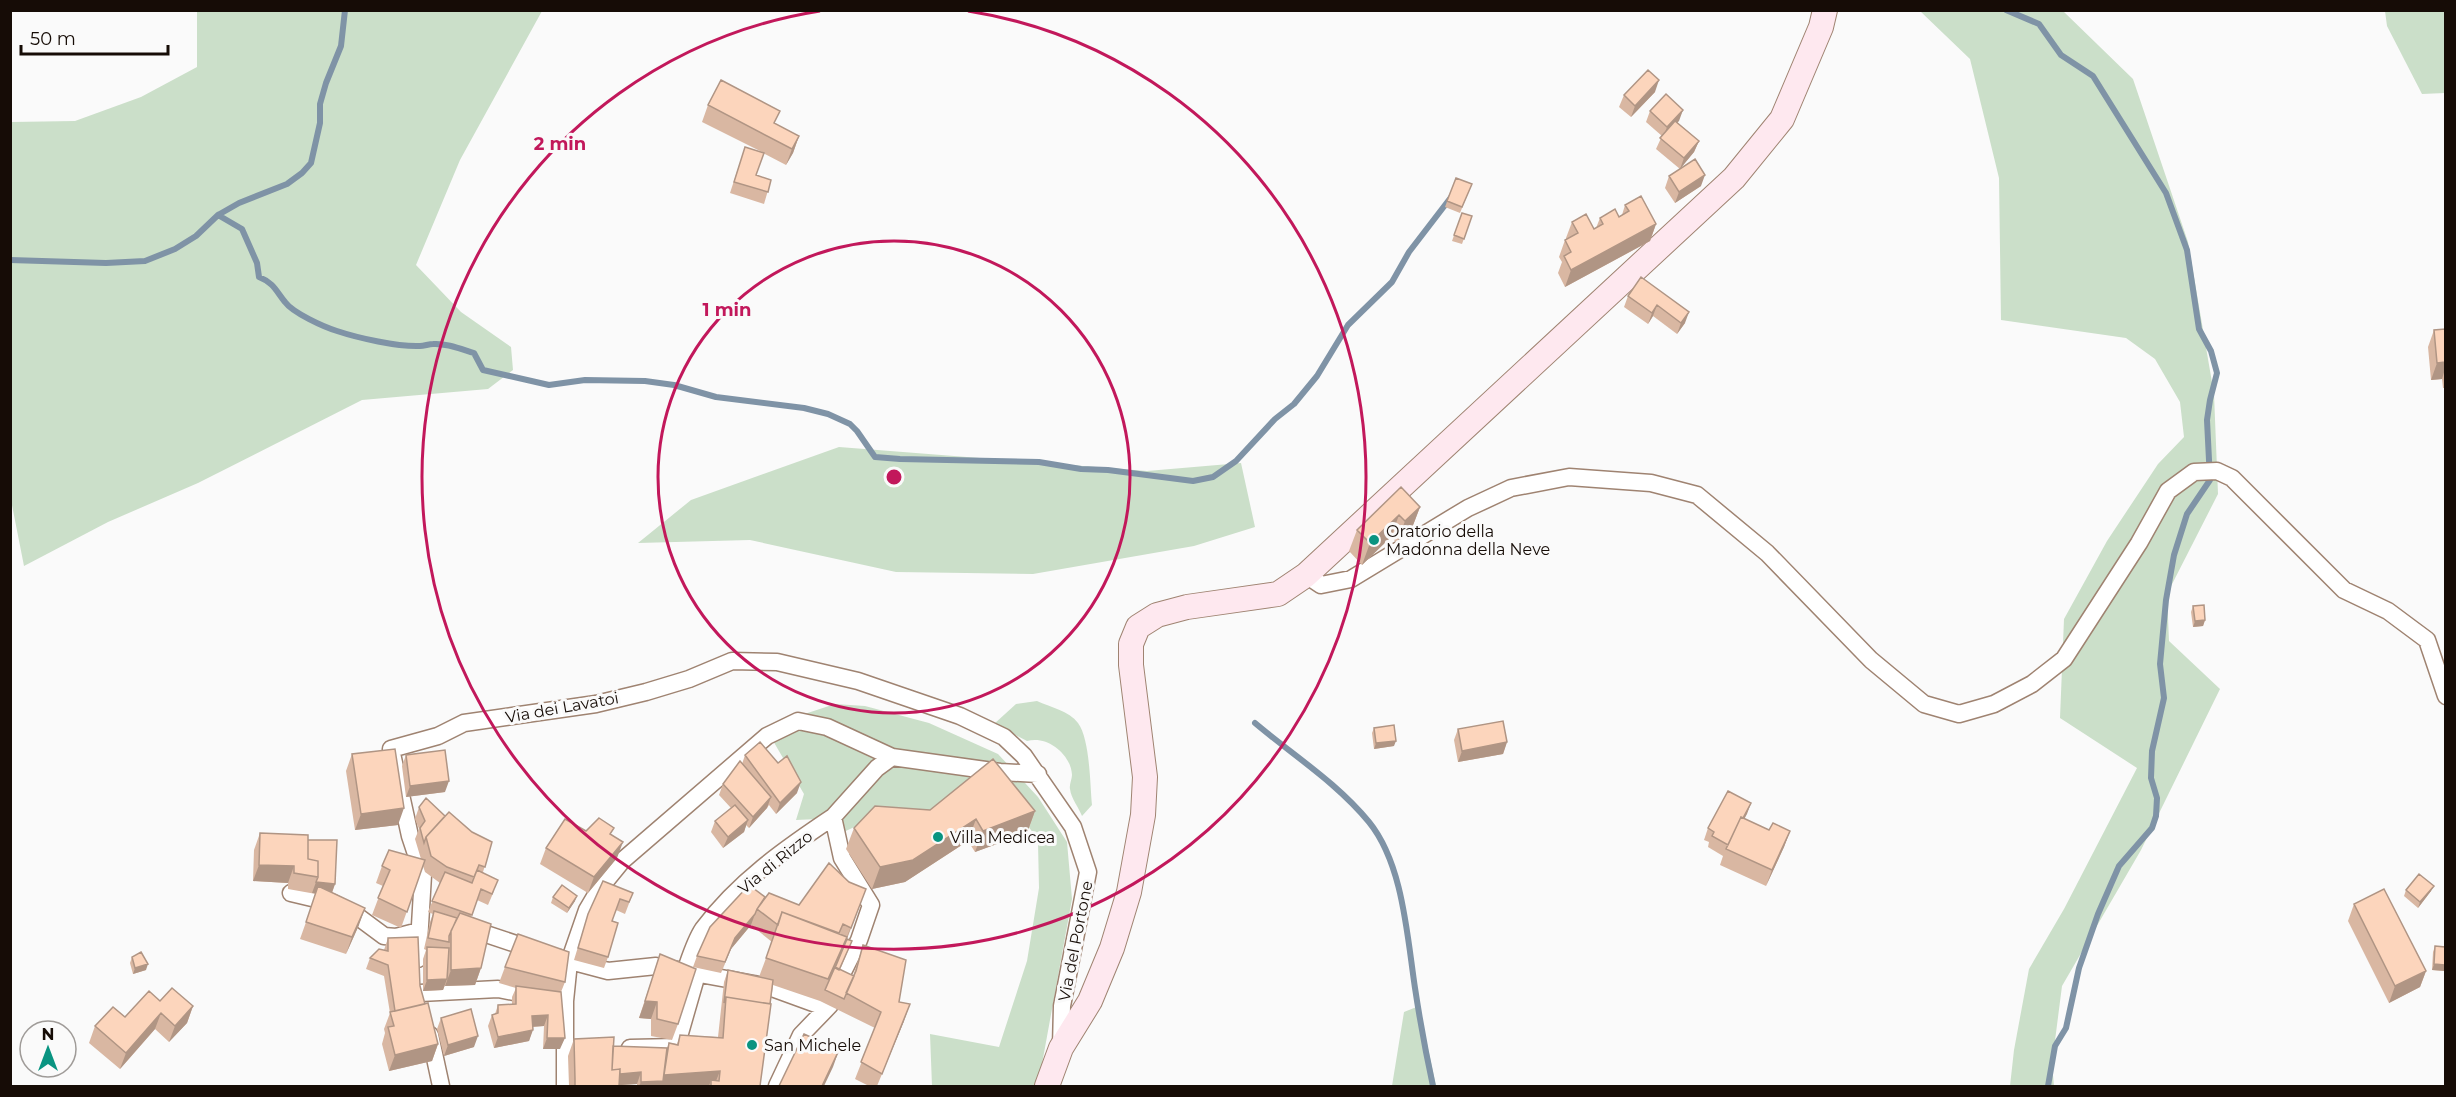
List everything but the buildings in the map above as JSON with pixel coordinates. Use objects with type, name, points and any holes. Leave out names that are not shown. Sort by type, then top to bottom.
[{"type":"street","points":[[1047,1086],[1061,1048],[1090,1001],[1112,948],[1130,892],[1143,815],[1145,777],[1131,665],[1131,644],[1138,627],[1156,615],[1187,607],[1278,594],[1306,575],[1734,178],[1782,119],[1821,27],[1825,10]]},
{"type":"street","points":[[1306,575],[1321,585],[1351,579],[1438,525],[1510,488],[1569,477],[1651,483],[1697,495],[1767,553],[1871,660],[1924,704],[1959,714],[1994,704],[2032,684],[2064,658],[2139,543],[2168,491],[2194,472],[2217,471],[2232,478],[2344,590],[2388,611],[2427,639],[2445,696]]},
{"type":"street","name":"Via del Portone","points":[[732,661],[777,662],[858,681],[960,716],[1004,737],[1024,756],[1072,827],[1088,872],[1062,1006],[1061,1048]]},
{"type":"street","name":"Via dei Lavatoi","points":[[418,931],[427,914],[423,875],[410,836],[391,749],[438,736],[464,723],[596,704],[646,692],[689,679],[732,661]]},
{"type":"street","points":[[565,1086],[570,1048],[565,1001],[569,962],[588,910],[600,888],[622,861],[767,736],[798,721],[827,727],[892,757],[1000,772],[1038,774]]},
{"type":"street","points":[[837,984],[859,940],[871,905],[842,858],[833,817],[876,768],[892,757]]},
{"type":"street","name":"Via di Rizzo","points":[[609,1048],[675,1047],[702,931],[744,883],[789,847],[833,817]]},
{"type":"street","points":[[291,893],[333,903],[357,916],[384,936],[396,937],[418,931],[417,974],[441,1086]]},
{"type":"street","points":[[454,923],[569,962],[608,971],[656,966],[772,988],[828,1007],[801,1035],[777,1086]]},
{"type":"street","points":[[420,993],[498,989],[565,1001]]},
{"type":"green space","points":[[197,11],[542,11],[460,160],[416,265],[461,312],[511,347],[513,370],[488,389],[362,400],[198,483],[108,522],[24,566],[10,495],[11,122],[75,121],[141,97],[197,67]]},
{"type":"green space","points":[[1920,11],[2063,11],[2133,79],[2188,242],[2214,394],[2218,494],[2167,594],[2169,641],[2220,689],[2141,850],[2062,986],[2052,1064],[2054,1086],[2010,1086],[2014,1050],[2029,969],[2064,909],[2137,768],[2060,718],[2064,619],[2107,541],[2158,464],[2184,437],[2180,402],[2155,359],[2126,338],[2001,320],[1999,178],[1970,59]]},
{"type":"green space","points":[[2385,11],[2445,11],[2445,93],[2422,94],[2387,26]]},
{"type":"green space","points":[[839,447],[1147,471],[1241,463],[1255,527],[1194,546],[1033,574],[896,572],[750,540],[638,543],[691,500]]},
{"type":"green space","points":[[1037,701],[1070,715],[1082,730],[1087,751],[1092,805],[1082,816],[1073,799],[1070,786],[1071,767],[1063,753],[1050,744],[1035,740],[1027,741],[994,724],[1016,704]]},
{"type":"green space","points":[[835,704],[865,706],[929,723],[998,754],[1038,797],[1067,842],[1072,899],[1038,1086],[932,1086],[930,1034],[999,1047],[1027,961],[1039,888],[1038,843],[1031,830],[983,774],[923,822],[863,823],[835,836],[818,819],[796,820],[804,794],[765,727]]},
{"type":"green space","points":[[1419,1006],[1436,1086],[1392,1086],[1404,1012]]},
{"type":"waterway","points":[[10,260],[106,263],[145,261],[175,249],[196,236],[218,215],[239,203],[287,184],[302,173],[311,163],[320,123],[320,104],[341,46],[345,10]]},
{"type":"waterway","points":[[2006,10],[2039,24],[2061,55],[2093,76],[2166,193],[2187,250],[2199,329],[2211,351],[2217,373],[2207,420],[2210,480],[2187,514],[2174,555],[2166,600],[2160,664],[2164,698],[2152,751],[2151,778],[2157,798],[2156,816],[2152,828],[2119,866],[2098,914],[2079,968],[2066,1028],[2055,1046],[2048,1086]]},
{"type":"waterway","points":[[218,215],[242,229],[257,263],[259,277],[271,285],[289,306],[317,323],[356,336],[401,345],[438,344],[454,347],[474,353],[483,370],[549,385],[585,380],[645,381],[674,385],[716,397],[804,408],[828,414],[850,424],[875,457],[1039,462],[1081,469],[1108,470],[1193,481],[1213,477],[1236,461],[1275,419],[1294,404],[1317,376],[1348,325],[1392,282],[1409,252],[1452,196]]},
{"type":"waterway","points":[[1255,723],[1343,794],[1369,822],[1380,839],[1389,858],[1402,901],[1433,1086]]},
{"type":"place","name":"Oratorio della Madonna della Neve","points":[[1374,540]]},
{"type":"place","name":"Villa Medicea","points":[[938,837]]},
{"type":"place","name":"San Michele","points":[[752,1045]]}]
